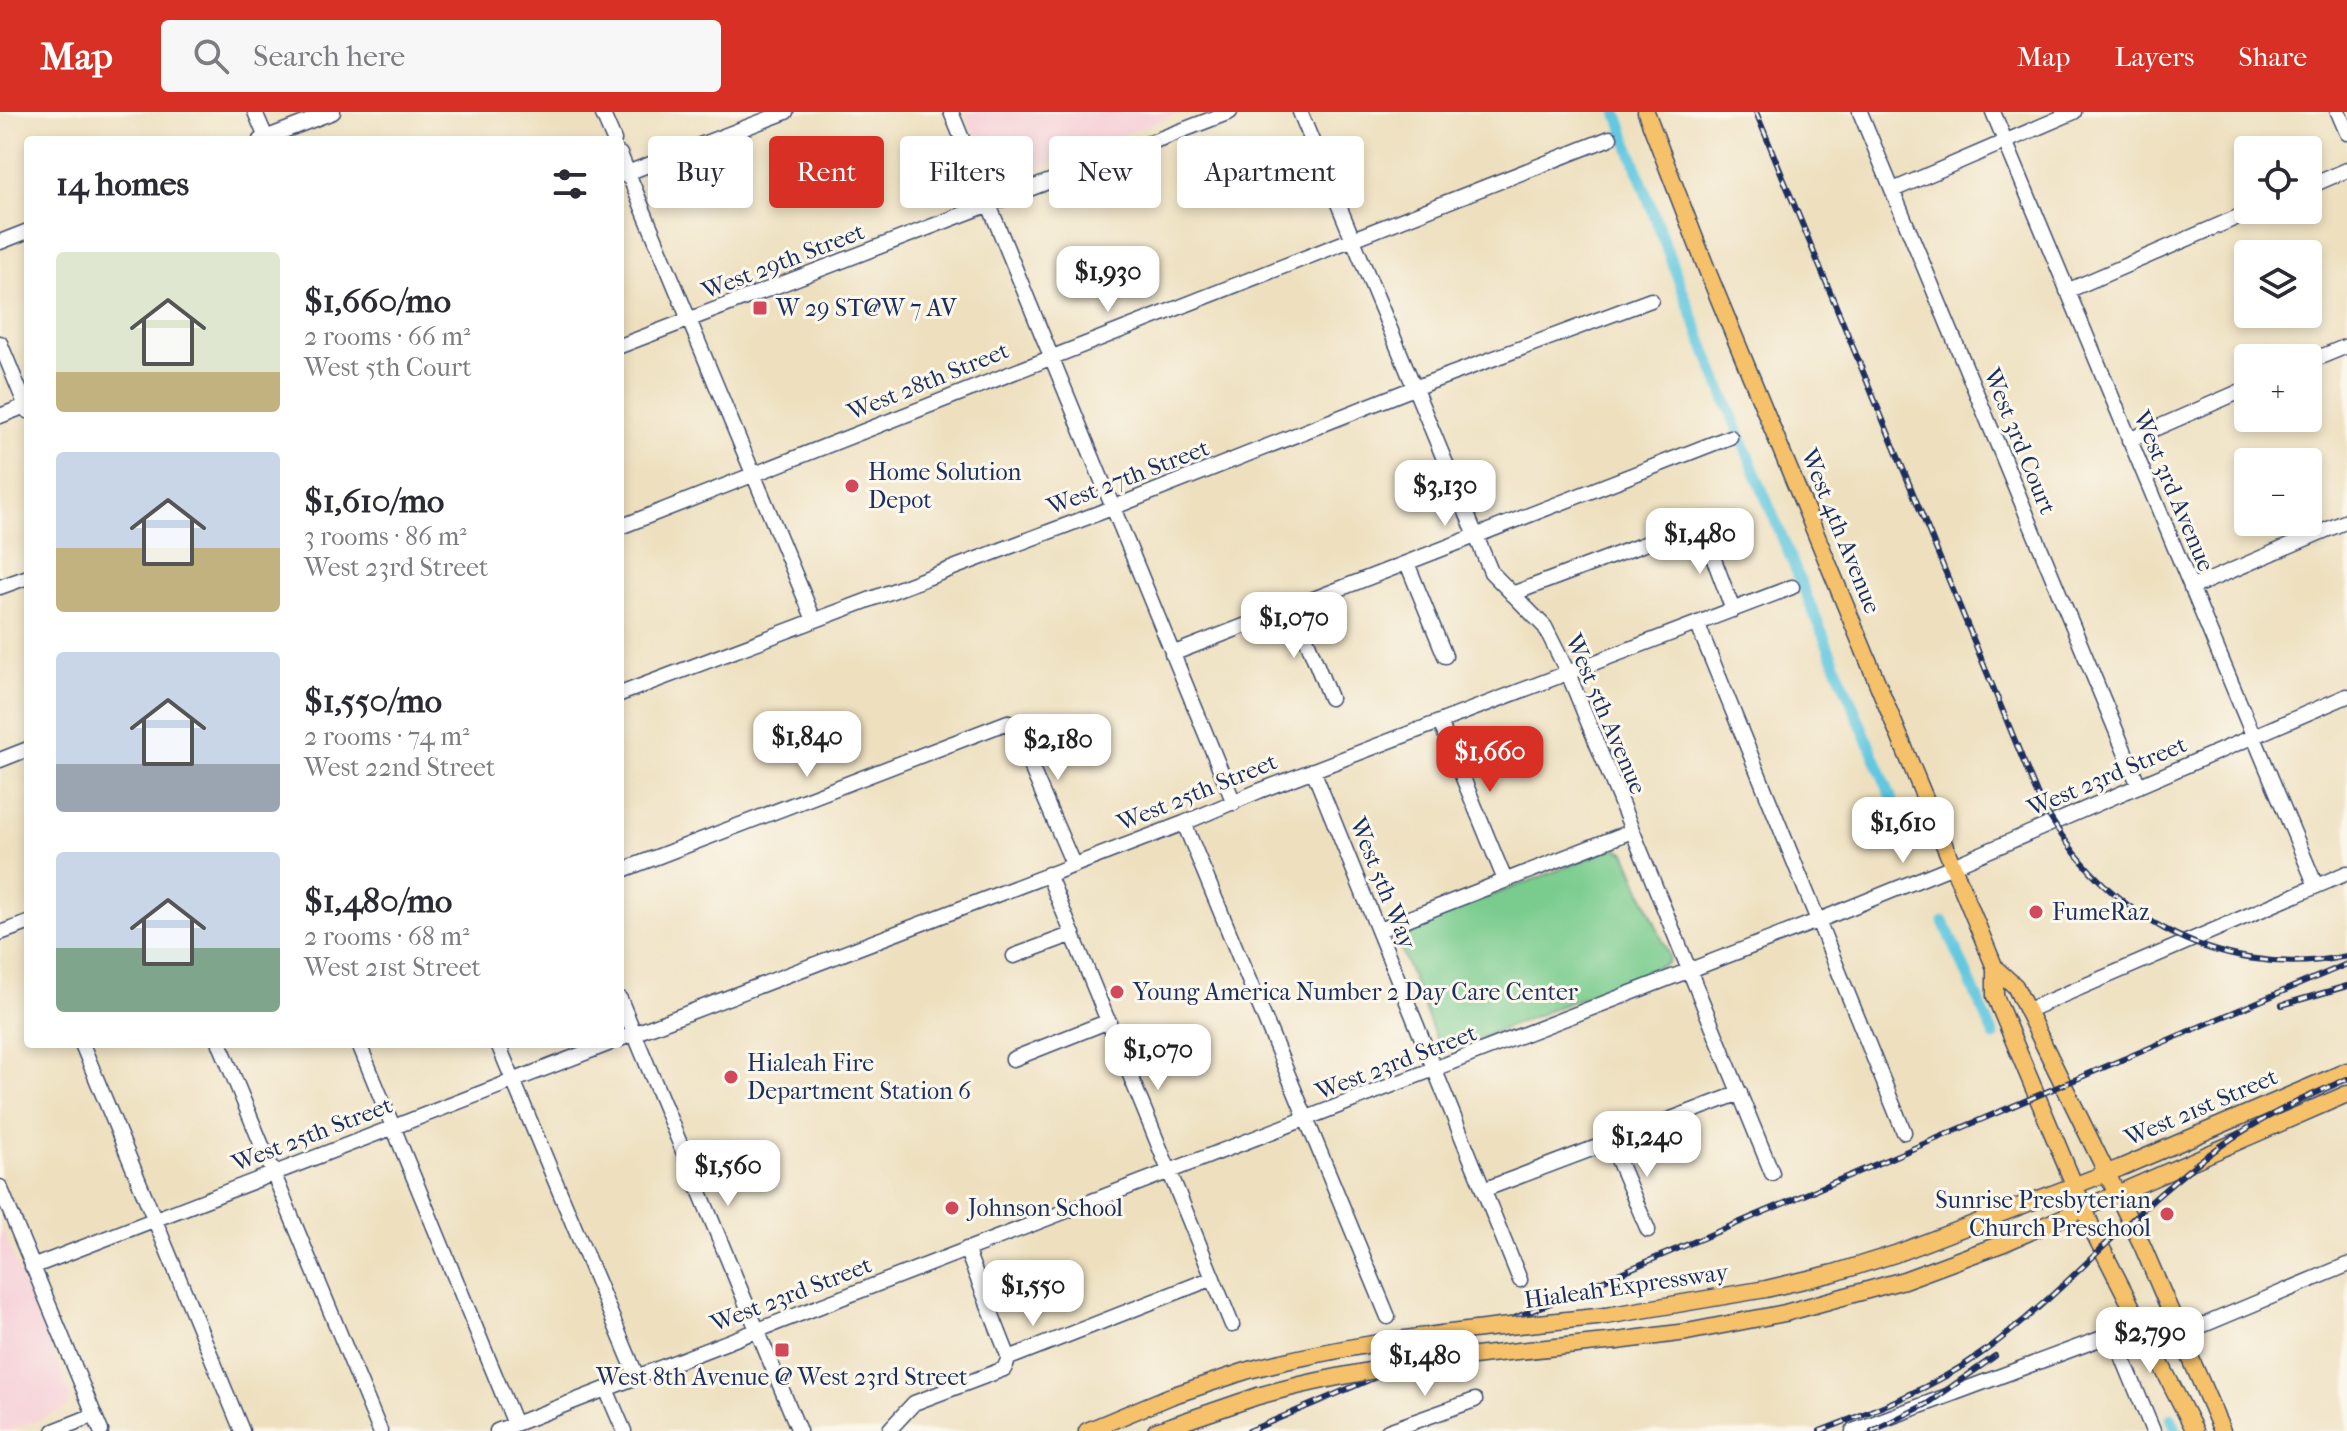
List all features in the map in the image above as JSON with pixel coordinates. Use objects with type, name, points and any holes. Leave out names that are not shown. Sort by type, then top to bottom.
[{"type":"main road","name":"West 4th Avenue","points":[[1646,112],[1712,283],[1995,968],[1995,996],[2073,1185],[2122,1293],[2195,1431]]},
{"type":"main road","name":"West 4th Avenue","points":[[1995,968],[2015,986],[2182,1334],[2222,1431]]},
{"type":"main road","name":"West 21st Street","points":[[2073,1185],[2347,1071]]},
{"type":"main road","name":"West 21st Street","points":[[2083,1208],[2347,1094]]},
{"type":"main road","name":"Hialeah Expressway","points":[[1087,1431],[1160,1400],[1249,1370],[1356,1346],[1694,1303],[1834,1273],[1955,1233],[2073,1185]]},
{"type":"main road","name":"Hialeah Expressway","points":[[1156,1431],[1258,1396],[1351,1373],[1617,1341],[1742,1322],[1843,1299],[1966,1258],[2083,1208]]},
{"type":"street","points":[[255,112],[263,136]]},
{"type":"street","points":[[272,136],[333,112]]},
{"type":"street","points":[[602,112],[612,136]]},
{"type":"street","points":[[786,112],[624,174],[689,320],[814,620]]},
{"type":"street","points":[[951,112],[961,136]]},
{"type":"street","name":"West 29th Street","points":[[1033,188],[1230,112]]},
{"type":"street","name":"West 5th Avenue","points":[[1300,112],[1491,572],[1545,627],[1568,673],[1772,1173]]},
{"type":"street","name":"West 3rd Court","points":[[1860,112],[2139,786]]},
{"type":"street","name":"West 3rd Avenue","points":[[1993,112],[2316,886]]},
{"type":"street","points":[[1893,190],[2074,112]]},
{"type":"street","points":[[2338,112],[2347,133]]},
{"type":"street","name":"West 28th Street","points":[[624,525],[1610,138]]},
{"type":"street","points":[[2322,181],[2347,170]]},
{"type":"street","name":"West 29th Street","points":[[624,344],[982,208]]},
{"type":"street","points":[[991,208],[1234,803]]},
{"type":"street","points":[[2067,291],[2234,219]]},
{"type":"street","points":[[0,242],[24,233]]},
{"type":"street","name":"West 27th Street","points":[[624,692],[1112,508],[1414,388],[1651,300]]},
{"type":"street","points":[[0,343],[24,400]]},
{"type":"street","points":[[2322,356],[2347,346]]},
{"type":"street","points":[[2129,440],[2234,394]]},
{"type":"street","points":[[0,416],[24,408]]},
{"type":"street","points":[[1172,654],[1730,437]]},
{"type":"street","points":[[2191,588],[2347,521]]},
{"type":"street","points":[[1512,594],[1692,526],[1706,538],[1733,610]]},
{"type":"street","points":[[1407,563],[1445,656]]},
{"type":"street","points":[[0,587],[24,578]]},
{"type":"street","name":"West 25th Street","points":[[627,1037],[1792,587]]},
{"type":"street","points":[[1294,608],[1330,698]]},
{"type":"street","points":[[1697,623],[1904,1132]]},
{"type":"street","name":"West 23rd Street","points":[[497,1431],[1817,921],[1953,866],[2347,696]]},
{"type":"street","points":[[624,869],[1008,722],[1016,732],[1073,864]]},
{"type":"street","points":[[1440,722],[1505,880]]},
{"type":"street","points":[[0,760],[24,751]]},
{"type":"street","name":"West 5th Way","points":[[1313,770],[1520,1280]]},
{"type":"street","points":[[1184,823],[1388,1317]]},
{"type":"street","points":[[1379,930],[1632,831]]},
{"type":"street","points":[[2026,1011],[2347,873]]},
{"type":"street","points":[[1048,874],[1232,1325]]},
{"type":"street","points":[[0,933],[24,924]]},
{"type":"street","points":[[1014,956],[1073,934]]},
{"type":"street","points":[[1013,1059],[1109,1021]]},
{"type":"street","points":[[627,1037],[759,1331],[799,1431]]},
{"type":"street","points":[[84,1048],[242,1431]]},
{"type":"street","points":[[222,1048],[380,1431]]},
{"type":"street","points":[[361,1048],[515,1424]]},
{"type":"street","points":[[500,1048],[637,1377]]},
{"type":"street","name":"West 25th Street","points":[[32,1267],[597,1048]]},
{"type":"street","points":[[1483,1190],[1740,1093]]},
{"type":"street","points":[[1610,1141],[1648,1230]]},
{"type":"street","points":[[0,1187],[101,1431]]},
{"type":"street","points":[[966,1249],[1009,1358]]},
{"type":"street","points":[[2182,1334],[2347,1265]]},
{"type":"street","points":[[890,1429],[914,1403],[1004,1369],[1009,1358],[1213,1278]]},
{"type":"street","points":[[1853,1431],[2113,1334],[2153,1431]]},
{"type":"street","points":[[606,1389],[624,1431]]},
{"type":"street","points":[[1388,1431],[1475,1400]]},
{"type":"street","points":[[54,1431],[94,1415]]},
{"type":"shaded area","points":[[965,112],[1182,112],[1121,136],[1049,136],[1049,164],[1033,170],[1033,136],[975,136]]},
{"type":"shaded area","points":[[0,1225],[70,1394],[64,1410],[8,1431],[0,1431]]},
{"type":"green space","points":[[1615,848],[1625,852],[1669,956],[1668,963],[1450,1050],[1439,1046],[1398,942],[1398,935],[1403,930]]},
{"type":"waterway","points":[[1617,112],[1721,389],[1911,844]]},
{"type":"waterway","points":[[1944,922],[1994,1036]]},
{"type":"waterway","points":[[2171,1418],[2177,1431]]},
{"type":"railway","points":[[1756,112],[2037,794],[2062,836],[2092,872],[2126,904],[2165,929],[2206,947],[2251,959],[2298,962],[2347,956]]},
{"type":"railway","points":[[1249,1431],[2347,964]]},
{"type":"railway","points":[[2282,1005],[2347,986]]},
{"type":"railway","points":[[1820,1431],[1922,1388],[1979,1355],[2041,1305],[2157,1197],[2218,1148],[2265,1119],[2347,1079]]},
{"type":"railway","points":[[1872,1431],[1927,1404],[1995,1356]]},
{"type":"place","name":"W 29 ST@W 7 AV","points":[[760,308]]},
{"type":"place","name":"Home Solution Depot","points":[[852,486]]},
{"type":"place","name":"FumeRaz","points":[[2036,912]]},
{"type":"place","name":"Young America Number 2 Day Care Center","points":[[1117,992]]},
{"type":"place","name":"Hialeah Fire Department Station 6","points":[[731,1077]]},
{"type":"place","name":"Johnson School","points":[[952,1208]]},
{"type":"place","name":"Sunrise Presbyterian Church Preschool","points":[[2167,1214]]},
{"type":"place","name":"West 8th Avenue @ West 23rd Street","points":[[782,1350]]}]
